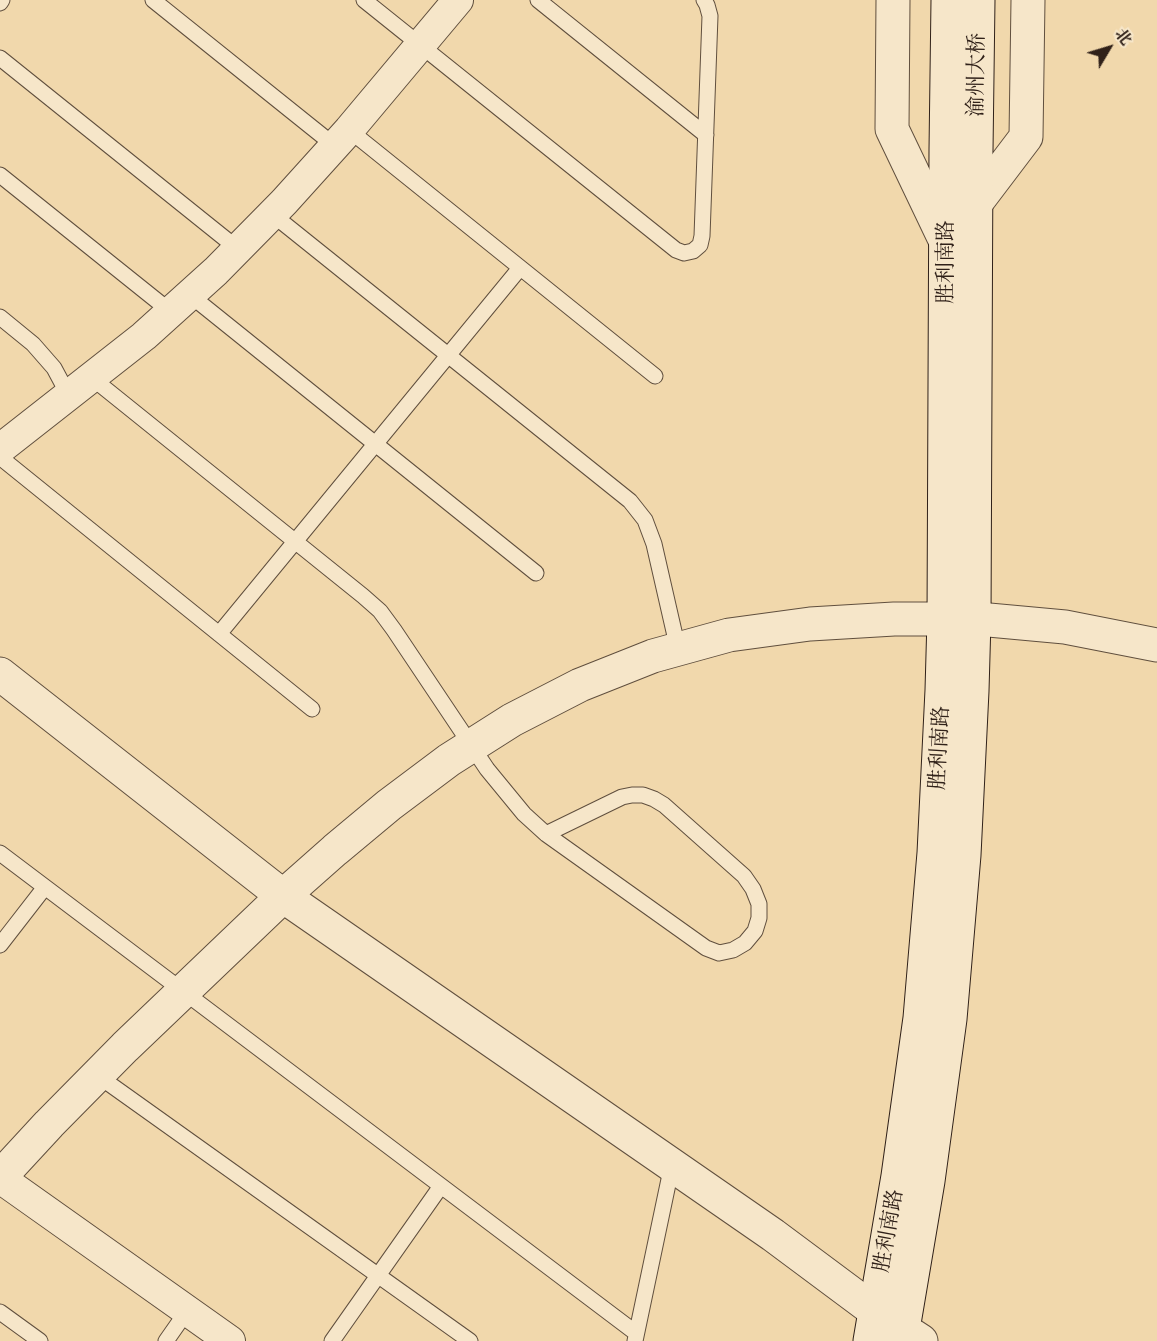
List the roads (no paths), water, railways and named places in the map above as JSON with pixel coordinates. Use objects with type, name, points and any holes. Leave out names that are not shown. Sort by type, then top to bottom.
[{"type":"street","points":[[0,449],[144,336],[216,271],[342,138],[458,0]]},
{"type":"street","points":[[893,0],[892,129],[946,242]]},
{"type":"street","name":"渝州大桥","points":[[948,0],[966,150]]},
{"type":"street","name":"渝州大桥","points":[[966,150],[978,0]]},
{"type":"street","points":[[976,203],[1026,137],[1028,0]]},
{"type":"street","name":"胜利南路","points":[[873,1326],[898,1176],[920,1018],[934,853],[944,619],[946,242],[966,150]]},
{"type":"street","name":"胜利南路","points":[[909,1337],[950,1019],[964,855],[972,691],[976,203],[966,150]]},
{"type":"street","points":[[230,1341],[0,1178],[97,1075],[182,991],[283,896],[389,805],[449,760],[512,720],[580,685],[653,656],[729,635],[810,624],[894,619],[978,619],[1065,627],[1157,645]]},
{"type":"street","points":[[0,674],[283,896],[782,1242],[873,1326],[909,1337]]},
{"type":"lane","points":[[153,0],[520,268],[655,376]]},
{"type":"lane","points":[[364,0],[676,250],[684,253],[693,251],[700,245],[702,236],[710,16],[704,0]]},
{"type":"lane","points":[[538,0],[706,135]]},
{"type":"lane","points":[[0,58],[238,249]]},
{"type":"lane","points":[[0,175],[375,444],[536,573]]},
{"type":"lane","points":[[272,214],[630,501],[645,520],[654,544],[678,649]]},
{"type":"lane","points":[[219,634],[520,268]]},
{"type":"lane","points":[[0,317],[33,344],[54,368],[295,541],[380,611],[471,746],[505,792],[546,834],[706,948],[719,953],[733,950],[746,943],[755,931],[759,918],[759,904],[744,876],[664,805],[654,799],[643,795],[622,797],[546,834]]},
{"type":"lane","points":[[0,457],[312,709]]},
{"type":"lane","points":[[0,854],[441,1186],[636,1337],[672,1165]]},
{"type":"lane","points":[[0,945],[45,887]]},
{"type":"lane","points":[[97,1075],[470,1341]]},
{"type":"lane","points":[[332,1341],[441,1186]]},
{"type":"lane","points":[[166,1341],[187,1311]]},
{"type":"lane","points":[[0,1312],[40,1341]]}]
